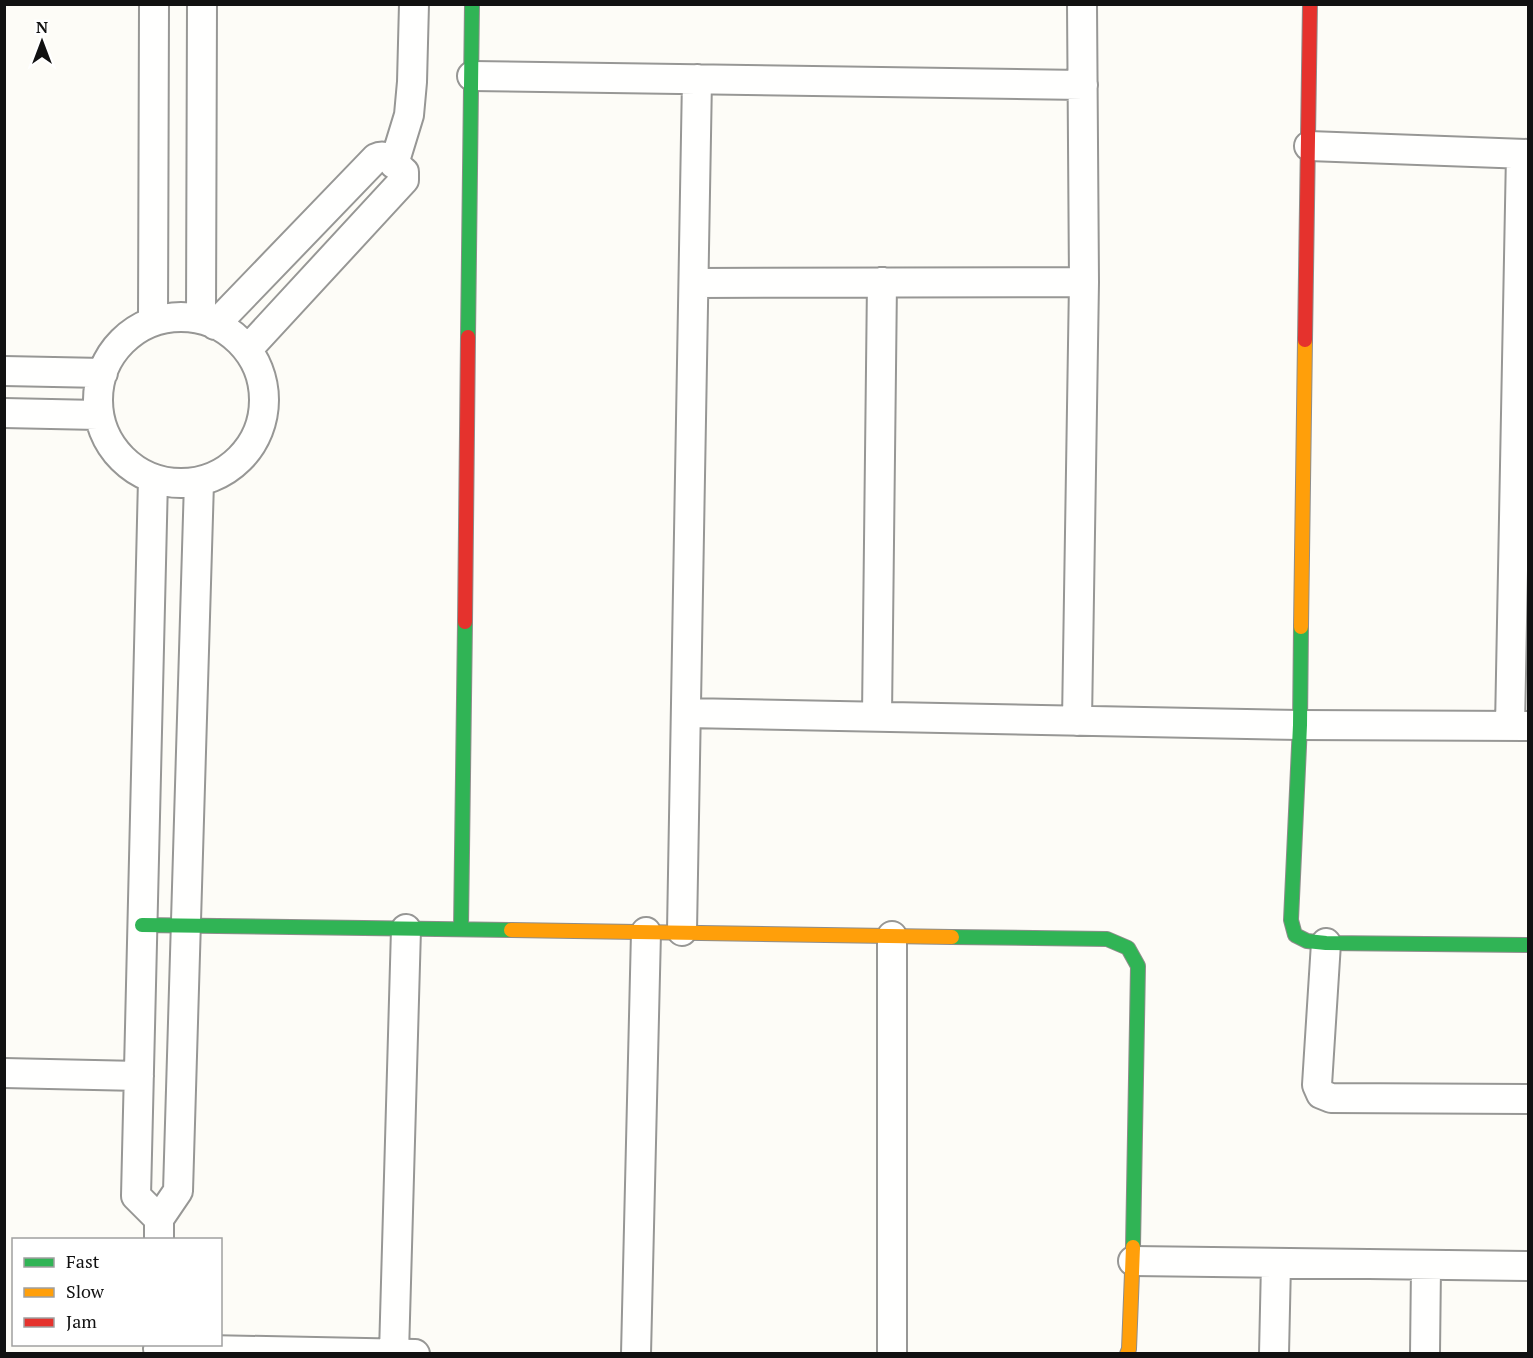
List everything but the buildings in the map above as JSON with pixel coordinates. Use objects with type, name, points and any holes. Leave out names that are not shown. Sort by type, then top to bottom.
[{"type":"street","points":[[153,321],[154,4]]},
{"type":"street","points":[[202,4],[208,322]]},
{"type":"street","points":[[394,164],[409,115],[414,4]]},
{"type":"street","points":[[460,929],[472,4]]},
{"type":"street","points":[[1077,721],[1084,282],[1082,4]]},
{"type":"street","points":[[1310,4],[1300,725],[1290,920],[1295,935],[1306,941],[1528,945]]},
{"type":"street","points":[[472,76],[1083,85]]},
{"type":"street","points":[[682,931],[697,79]]},
{"type":"street","points":[[687,713],[1300,725],[1519,726],[1525,154],[1309,146]]},
{"type":"street","points":[[208,322],[376,158],[386,156],[404,172],[404,180],[248,349]]},
{"type":"street","points":[[877,716],[882,282]]},
{"type":"street","points":[[695,283],[1084,282]]},
{"type":"street","points":[[177,316],[208,322],[227,330],[248,349],[261,374],[266,401],[261,429],[246,454],[225,472],[199,482],[175,484],[153,479],[127,465],[108,442],[98,415],[98,385],[108,358],[127,335],[153,321],[177,316]]},
{"type":"street","points":[[4,371],[103,373]]},
{"type":"street","points":[[4,413],[98,415]]},
{"type":"street","points":[[153,479],[136,1196],[159,1229],[177,1191],[199,482]]},
{"type":"street","points":[[142,925],[682,931],[1107,939],[1128,948],[1138,966],[1133,1261],[1127,1353]]},
{"type":"street","points":[[394,1353],[406,929]]},
{"type":"street","points":[[636,1353],[646,932]]},
{"type":"street","points":[[891,936],[891,1353]]},
{"type":"street","points":[[1326,943],[1317,1085],[1321,1094],[1331,1098],[1528,1100]]},
{"type":"street","points":[[4,1073],[139,1076]]},
{"type":"street","points":[[1133,1261],[1528,1266]]},
{"type":"street","points":[[1275,1353],[1276,1263]]},
{"type":"street","points":[[1425,1353],[1426,1266]]},
{"type":"street","points":[[158,1349],[415,1353]]},
{"type":"traffic: fast","points":[[468,337],[472,4]]},
{"type":"traffic: fast","points":[[461,929],[465,622]]},
{"type":"traffic: fast","points":[[1301,627],[1300,725],[1291,920],[1295,935],[1307,941],[1326,943],[1528,945]]},
{"type":"traffic: fast","points":[[142,925],[511,930]]},
{"type":"traffic: fast","points":[[952,937],[1107,939],[1128,948],[1138,966],[1133,1247]]},
{"type":"traffic: slow","points":[[1301,627],[1305,340]]},
{"type":"traffic: slow","points":[[511,930],[952,937]]},
{"type":"traffic: slow","points":[[1127,1354],[1133,1247]]},
{"type":"traffic: jam","points":[[1305,340],[1310,4]]},
{"type":"traffic: jam","points":[[465,622],[468,337]]}]
